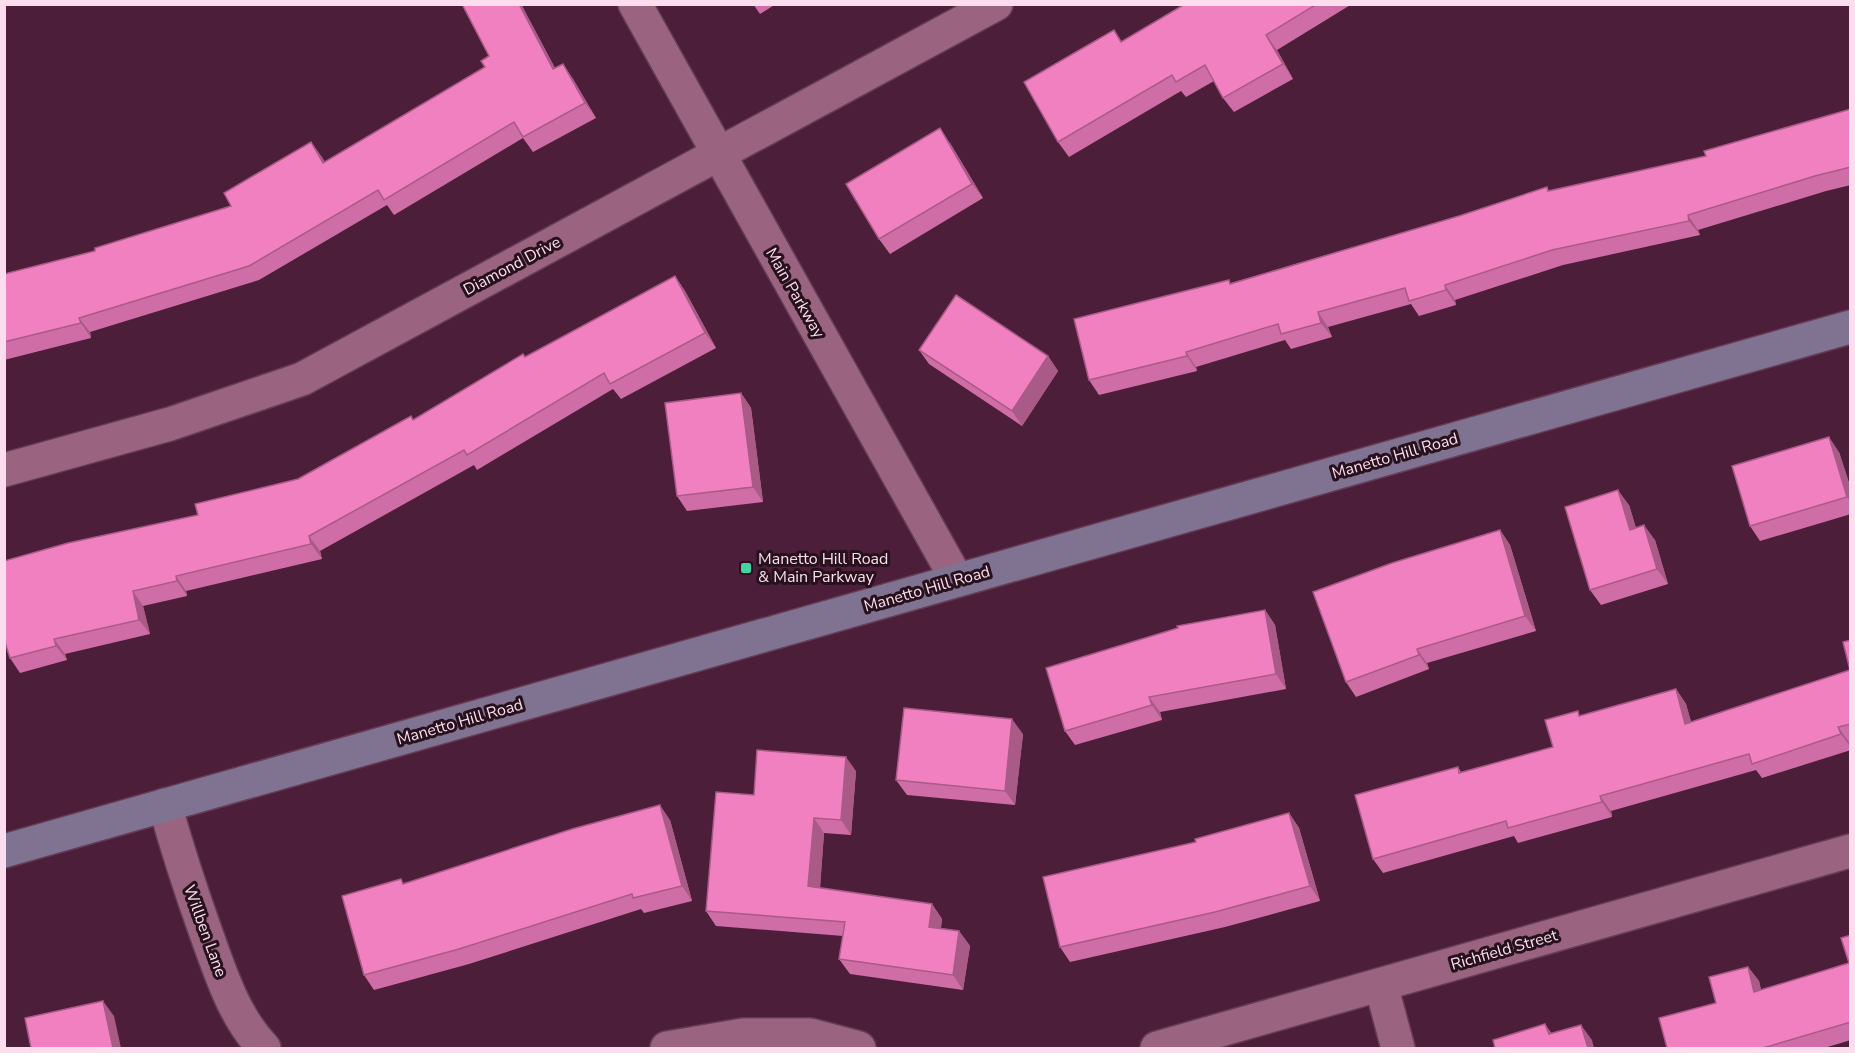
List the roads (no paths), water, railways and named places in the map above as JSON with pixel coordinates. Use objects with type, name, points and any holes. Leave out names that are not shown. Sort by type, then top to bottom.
[{"type":"main road","name":"Manetto Hill Road","points":[[4,851],[1851,327]]},
{"type":"street","name":"Main Parkway","points":[[635,4],[957,580]]},
{"type":"street","name":"Diamond Drive","points":[[4,470],[170,424],[302,379],[996,4]]},
{"type":"street","name":"Willben Lane","points":[[165,805],[184,873],[226,989],[251,1034],[264,1048]]},
{"type":"street","name":"Richfield Street","points":[[1157,1048],[1851,851]]},
{"type":"street","points":[[1381,985],[1398,1048]]},
{"type":"street","points":[[667,1048],[743,1035],[810,1035],[859,1048]]},
{"type":"place","name":"Manetto Hill Road & Main Parkway","points":[[746,568]]}]
